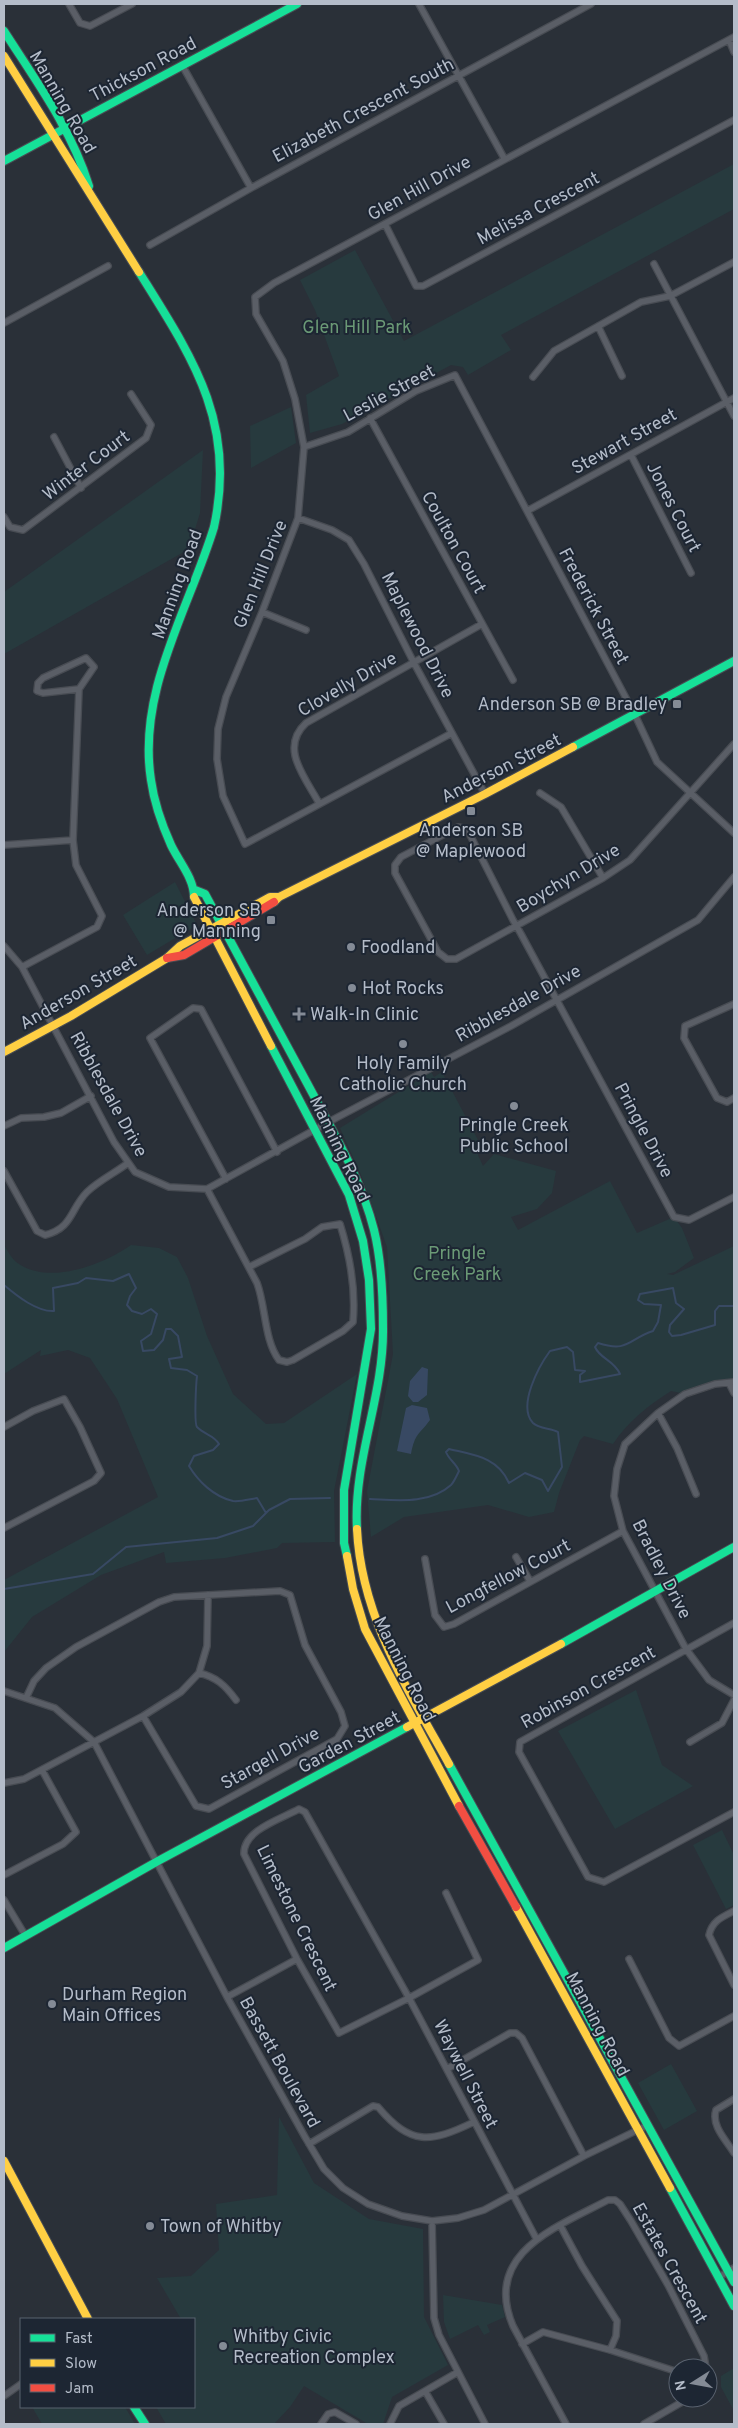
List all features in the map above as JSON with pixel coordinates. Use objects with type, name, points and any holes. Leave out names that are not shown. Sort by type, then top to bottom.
[{"type":"main road","name":"Thickson Road","points":[[4,161],[297,4]]},
{"type":"main road","name":"Manning Road","points":[[4,31],[64,128],[83,163],[90,191]]},
{"type":"main road","name":"Manning Road","points":[[4,56],[54,133],[186,347],[208,395],[220,454],[222,484],[211,541],[165,661],[153,710],[149,759],[157,806],[171,845],[195,890],[194,900],[349,1195],[363,1241],[369,1280],[371,1329],[344,1490],[344,1544],[353,1589],[365,1629],[469,1826],[545,1958],[734,2306]]},
{"type":"main road","name":"Anderson Street","points":[[167,958],[184,955],[273,903],[279,897],[485,794],[734,661]]},
{"type":"main road","name":"Manning Road","points":[[195,890],[204,894],[327,1122],[361,1190],[374,1230],[380,1261],[383,1330],[378,1374],[358,1479],[356,1513],[358,1554],[373,1613],[392,1661],[648,2125],[731,2270],[734,2282]]},
{"type":"main road","name":"Anderson Street","points":[[4,1052],[167,958],[180,946],[220,923],[270,897],[279,897]]},
{"type":"main road","name":"Garden Street","points":[[4,1948],[158,1861],[425,1719],[734,1547]]},
{"type":"main road","points":[[4,2160],[87,2318]]},
{"type":"main road","points":[[135,2408],[145,2424]]},
{"type":"street","points":[[69,4],[80,23],[90,26],[132,4]]},
{"type":"street","points":[[419,4],[504,158]]},
{"type":"street","name":"Elizabeth Crescent South","points":[[150,245],[251,188],[591,4]]},
{"type":"street","points":[[731,38],[734,52]]},
{"type":"street","name":"Glen Hill Drive","points":[[452,733],[245,844],[223,796],[217,759],[218,730],[226,697],[262,612],[298,518],[304,447],[295,399],[283,361],[256,314],[255,297],[274,283],[731,38]]},
{"type":"street","points":[[182,65],[251,188]]},
{"type":"street","name":"Melissa Crescent","points":[[385,224],[416,286],[423,286],[734,120]]},
{"type":"street","points":[[533,378],[554,351],[642,302],[670,296],[734,262]]},
{"type":"street","points":[[654,264],[734,416]]},
{"type":"street","points":[[4,323],[108,266]]},
{"type":"street","points":[[598,326],[622,376]]},
{"type":"street","name":"Leslie Street","points":[[304,447],[348,432],[416,391],[455,375],[527,511]]},
{"type":"street","name":"Winter Court","points":[[4,517],[10,527],[23,530],[146,438],[151,425],[131,394]]},
{"type":"street","name":"Stewart Street","points":[[527,511],[734,398]]},
{"type":"street","name":"Coulton Court","points":[[370,418],[513,680]]},
{"type":"street","points":[[54,437],[81,488]]},
{"type":"street","name":"Jones Court","points":[[630,455],[691,573]]},
{"type":"street","name":"Frederick Street","points":[[527,511],[635,715]]},
{"type":"street","name":"Maplewood Drive","points":[[298,518],[332,530],[349,540],[364,564],[414,663],[485,794]]},
{"type":"street","points":[[262,612],[306,630]]},
{"type":"street","name":"Clovelly Drive","points":[[319,803],[294,756],[292,746],[296,732],[306,722],[482,624]]},
{"type":"street","points":[[22,967],[97,928],[102,916],[76,865],[73,840],[78,689],[94,666],[86,658],[43,678],[38,683],[37,691],[44,693],[78,689]]},
{"type":"street","points":[[635,715],[657,762],[734,833]]},
{"type":"street","name":"Boychyn Drive","points":[[556,999],[517,926],[630,860],[734,744]]},
{"type":"street","points":[[540,793],[561,807],[602,878]]},
{"type":"street","points":[[458,827],[467,829],[517,926],[456,959],[447,960],[438,952],[395,873],[395,865],[401,857],[458,827]]},
{"type":"street","points":[[4,846],[73,840]]},
{"type":"street","name":"Ribblesdale Drive","points":[[4,946],[22,967],[114,1142],[128,1164],[135,1172],[169,1188],[207,1189],[277,1152],[327,1122],[512,1026],[556,999],[698,920],[734,877]]},
{"type":"street","name":"Pringle Drive","points":[[556,999],[674,1217],[689,1220],[734,1197]]},
{"type":"street","points":[[734,1004],[685,1026],[684,1038],[717,1098],[727,1102],[734,1098]]},
{"type":"street","points":[[226,1179],[150,1038],[193,1008],[201,1009],[205,1014],[214,1037],[277,1152]]},
{"type":"street","points":[[4,1126],[21,1118],[44,1117],[61,1113],[91,1096]]},
{"type":"street","points":[[4,1171],[37,1231],[45,1235],[55,1233],[69,1222],[86,1193],[128,1164]]},
{"type":"street","points":[[207,1189],[249,1267],[263,1298],[273,1352],[279,1360],[287,1362],[293,1360],[343,1331],[353,1322],[355,1300],[347,1244],[340,1224],[322,1227],[305,1239],[249,1267]]},
{"type":"street","points":[[732,1382],[734,1393]]},
{"type":"street","name":"Bradley Drive","points":[[732,1382],[715,1384],[686,1394],[658,1413],[626,1444],[617,1469],[614,1496],[623,1531],[686,1649],[709,1680],[734,1695]]},
{"type":"street","points":[[4,1426],[33,1411],[64,1399],[80,1427],[101,1473],[94,1481],[4,1528]]},
{"type":"street","points":[[658,1413],[677,1448],[696,1494]]},
{"type":"street","name":"Longfellow Court","points":[[425,1559],[435,1615],[444,1626],[454,1624],[623,1531]]},
{"type":"street","points":[[516,1557],[530,1581]]},
{"type":"street","name":"Stargell Drive","points":[[26,1698],[34,1681],[46,1668],[76,1647],[159,1602],[174,1597],[280,1591],[290,1595],[305,1645],[340,1712],[345,1726],[337,1739],[208,1809],[196,1806],[142,1716]]},
{"type":"street","points":[[4,1783],[24,1779],[42,1770],[142,1716],[181,1692],[199,1673],[207,1646],[208,1595]]},
{"type":"street","points":[[686,1649],[734,1623]]},
{"type":"street","name":"Robinson Crescent","points":[[686,1649],[520,1742],[519,1752],[588,1877],[598,1882],[604,1882],[734,1812]]},
{"type":"street","points":[[199,1673],[213,1676],[226,1687],[236,1700]]},
{"type":"street","name":"Bassett Boulevard","points":[[4,1690],[55,1708],[94,1742],[228,1997],[309,2144],[324,2169],[343,2188],[368,2204],[402,2216],[432,2221],[458,2218],[484,2210],[584,2156],[648,2125]]},
{"type":"street","points":[[690,1742],[722,1722],[734,1700]]},
{"type":"street","points":[[4,1875],[63,1844],[76,1832],[42,1770]]},
{"type":"street","name":"Limestone Crescent","points":[[367,1923],[305,1812],[299,1809],[251,1835],[243,1846],[244,1854],[297,1959],[339,2033],[409,1998]]},
{"type":"street","points":[[409,1998],[478,1960],[446,1893]]},
{"type":"street","points":[[4,1900],[25,1935]]},
{"type":"street","points":[[734,1911],[716,1920],[711,1927],[709,1935],[734,1985]]},
{"type":"street","name":"Waywell Street","points":[[367,1923],[409,1998],[536,2238]]},
{"type":"street","points":[[228,1997],[297,1959]]},
{"type":"street","points":[[629,1959],[669,2038],[679,2046],[734,2016]]},
{"type":"street","points":[[447,2069],[510,2033],[516,2033],[522,2038],[584,2156]]},
{"type":"street","points":[[734,2099],[716,2110],[714,2116],[715,2126],[734,2153]]},
{"type":"street","points":[[309,2144],[373,2106],[378,2106],[394,2125],[407,2133],[421,2137],[446,2136],[474,2122]]},
{"type":"street","name":"Estates Crescent","points":[[565,2424],[510,2318],[505,2288],[510,2270],[536,2238],[608,2200],[615,2200],[620,2204],[668,2285],[704,2358]]},
{"type":"street","points":[[432,2221],[434,2318],[439,2335],[485,2424]]},
{"type":"street","points":[[560,2225],[582,2266],[617,2321],[616,2336],[610,2350]]},
{"type":"street","points":[[719,2277],[731,2270]]},
{"type":"street","points":[[522,2344],[542,2332],[610,2350],[668,2369]]},
{"type":"street","points":[[390,2424],[399,2406],[458,2372]]},
{"type":"street","points":[[4,2396],[20,2385]]},
{"type":"street","points":[[425,2391],[444,2424]]},
{"type":"street","points":[[644,2424],[672,2408]]},
{"type":"street","points":[[321,2424],[328,2414],[335,2412],[356,2424]]},
{"type":"green space","name":"Glen Hill Park","points":[[734,164],[734,209],[501,335],[511,350],[468,375],[463,367],[451,365],[342,424],[310,433],[306,395],[339,376],[315,310],[300,280],[355,250],[404,341]]},
{"type":"green space","points":[[291,407],[296,443],[251,468],[250,426]]},
{"type":"green space","points":[[203,450],[200,513],[189,549],[4,654],[4,592]]},
{"type":"green space","points":[[175,882],[197,925],[147,955],[123,915]]},
{"type":"green space","name":"Pringle Creek Park","points":[[431,1072],[434,1077],[442,1072],[478,1140],[478,1155],[483,1166],[494,1154],[556,1171],[552,1193],[537,1209],[511,1217],[518,1230],[610,1181],[637,1233],[674,1217],[682,1228],[694,1258],[675,1272],[667,1274],[673,1275],[734,1246],[734,1382],[686,1394],[671,1391],[639,1415],[625,1428],[613,1444],[584,1436],[580,1440],[559,1493],[554,1512],[529,1517],[488,1505],[404,1517],[371,1537],[367,1491],[393,1354],[387,1247],[361,1175],[340,1128]]},
{"type":"green space","points":[[4,1245],[15,1261],[28,1269],[42,1272],[58,1273],[90,1266],[131,1245],[159,1248],[177,1257],[188,1278],[207,1336],[233,1394],[266,1424],[284,1423],[357,1374],[334,1491],[335,1542],[282,1543],[277,1548],[225,1558],[166,1563],[164,1552],[101,1575],[32,1617],[4,1652],[4,1580],[158,1497],[117,1399],[90,1358],[68,1350],[40,1356],[41,1350],[4,1374]]},
{"type":"green space","points":[[636,1690],[662,1765],[693,1786],[615,1829],[558,1731]]},
{"type":"green space","points":[[722,1830],[734,1855],[734,1905],[726,1909],[693,1845]]},
{"type":"green space","points":[[671,2064],[697,2111],[664,2130],[638,2083]]},
{"type":"green space","points":[[279,2117],[314,2183],[369,2219],[423,2229],[424,2317],[448,2365],[392,2397],[383,2424],[368,2424],[304,2386],[290,2407],[274,2424],[166,2424],[157,2408],[195,2408],[195,2318],[180,2318],[157,2278],[191,2276],[219,2250],[216,2204],[277,2195]]},
{"type":"green space","points":[[443,2295],[502,2305],[505,2317],[487,2325],[490,2332],[484,2335],[478,2325],[450,2339],[444,2322]]},
{"type":"green space","points":[[734,2368],[734,2411],[721,2387],[721,2376]]},
{"type":"green space","points":[[33,2408],[126,2408],[135,2424],[42,2424]]},
{"type":"water","points":[[422,1367],[428,1369],[427,1395],[418,1402],[413,1402],[408,1396],[410,1381]]},
{"type":"water","points":[[412,1405],[427,1408],[430,1420],[416,1438],[411,1454],[397,1451],[406,1408]]},
{"type":"waterway","points":[[4,1285],[34,1306],[54,1311],[53,1288],[78,1283],[86,1278],[113,1281],[129,1274],[136,1288],[130,1296],[127,1305],[132,1311],[142,1314],[151,1309],[157,1314],[151,1334],[141,1341],[143,1351],[154,1350],[163,1340],[166,1329],[171,1329],[178,1336],[182,1357],[169,1359],[171,1368],[187,1370],[197,1376],[196,1424],[200,1430],[215,1439],[219,1444],[213,1450],[194,1456],[189,1466],[202,1483],[219,1496],[233,1501],[257,1498],[266,1513]]},
{"type":"waterway","points":[[370,1499],[412,1500],[433,1496],[442,1491],[452,1484],[459,1471],[446,1452],[449,1449],[484,1458],[492,1462],[504,1474],[509,1483],[525,1473],[542,1480],[548,1491],[562,1467],[558,1432],[533,1423],[527,1407],[531,1386],[540,1366],[550,1351],[567,1347],[573,1352],[575,1370],[585,1371],[580,1375],[580,1382],[620,1374],[595,1347],[598,1343],[608,1346],[622,1346],[653,1331],[658,1322],[661,1305],[644,1304],[638,1300],[640,1294],[673,1288],[676,1303],[684,1309],[670,1325],[669,1332],[672,1336],[715,1325],[715,1311],[719,1306],[734,1306]]},
{"type":"waterway","points":[[4,1589],[93,1574],[126,1547],[217,1538],[253,1526],[269,1510],[290,1499],[330,1498]]},
{"type":"traffic: fast","points":[[4,161],[297,4]]},
{"type":"traffic: fast","points":[[4,31],[63,125],[73,144],[89,186]]},
{"type":"traffic: fast","points":[[139,272],[192,362],[205,392],[214,423],[219,455],[220,489],[214,527],[158,682],[151,714],[149,747],[154,797],[164,830],[192,883],[194,897]]},
{"type":"traffic: fast","points":[[573,747],[734,661]]},
{"type":"traffic: fast","points":[[195,890],[205,894],[336,1136],[362,1192],[374,1230],[382,1279],[382,1353],[360,1478],[357,1503],[357,1529]]},
{"type":"traffic: fast","points":[[271,1046],[349,1195],[363,1241],[369,1280],[371,1329],[344,1490],[344,1543],[347,1556]]},
{"type":"traffic: fast","points":[[561,1644],[734,1547]]},
{"type":"traffic: fast","points":[[4,1948],[158,1861],[407,1727]]},
{"type":"traffic: fast","points":[[449,1764],[734,2282]]},
{"type":"traffic: fast","points":[[670,2188],[734,2306]]},
{"type":"traffic: fast","points":[[135,2408],[145,2424]]},
{"type":"traffic: slow","points":[[4,56],[139,272]]},
{"type":"traffic: slow","points":[[274,902],[279,897],[485,794],[573,747]]},
{"type":"traffic: slow","points":[[194,897],[271,1046]]},
{"type":"traffic: slow","points":[[4,1052],[71,1016],[167,958],[180,946],[270,897],[279,897]]},
{"type":"traffic: slow","points":[[357,1529],[360,1561],[367,1592],[377,1622],[403,1680],[449,1764]]},
{"type":"traffic: slow","points":[[347,1556],[353,1589],[365,1629],[459,1806]]},
{"type":"traffic: slow","points":[[407,1727],[561,1644]]},
{"type":"traffic: slow","points":[[516,1907],[670,2188]]},
{"type":"traffic: slow","points":[[4,2161],[87,2318]]},
{"type":"traffic: jam","points":[[167,958],[184,955],[274,902]]},
{"type":"traffic: jam","points":[[459,1806],[516,1907]]},
{"type":"place","name":"Anderson SB @ Bradley","points":[[677,704]]},
{"type":"place","name":"Anderson SB @ Maplewood","points":[[471,811]]},
{"type":"place","name":"Anderson SB @ Manning","points":[[271,920]]},
{"type":"place","name":"Foodland","points":[[351,947]]},
{"type":"place","name":"Hot Rocks","points":[[352,988]]},
{"type":"place","name":"Walk-In Clinic","points":[[299,1014]]},
{"type":"place","name":"Holy Family Catholic Church","points":[[403,1044]]},
{"type":"place","name":"Pringle Creek Public School","points":[[514,1106]]},
{"type":"place","name":"Durham Region Main Offices","points":[[52,2004]]},
{"type":"place","name":"Town of Whitby","points":[[150,2226]]},
{"type":"place","name":"Whitby Civic Recreation Complex","points":[[223,2346]]}]
